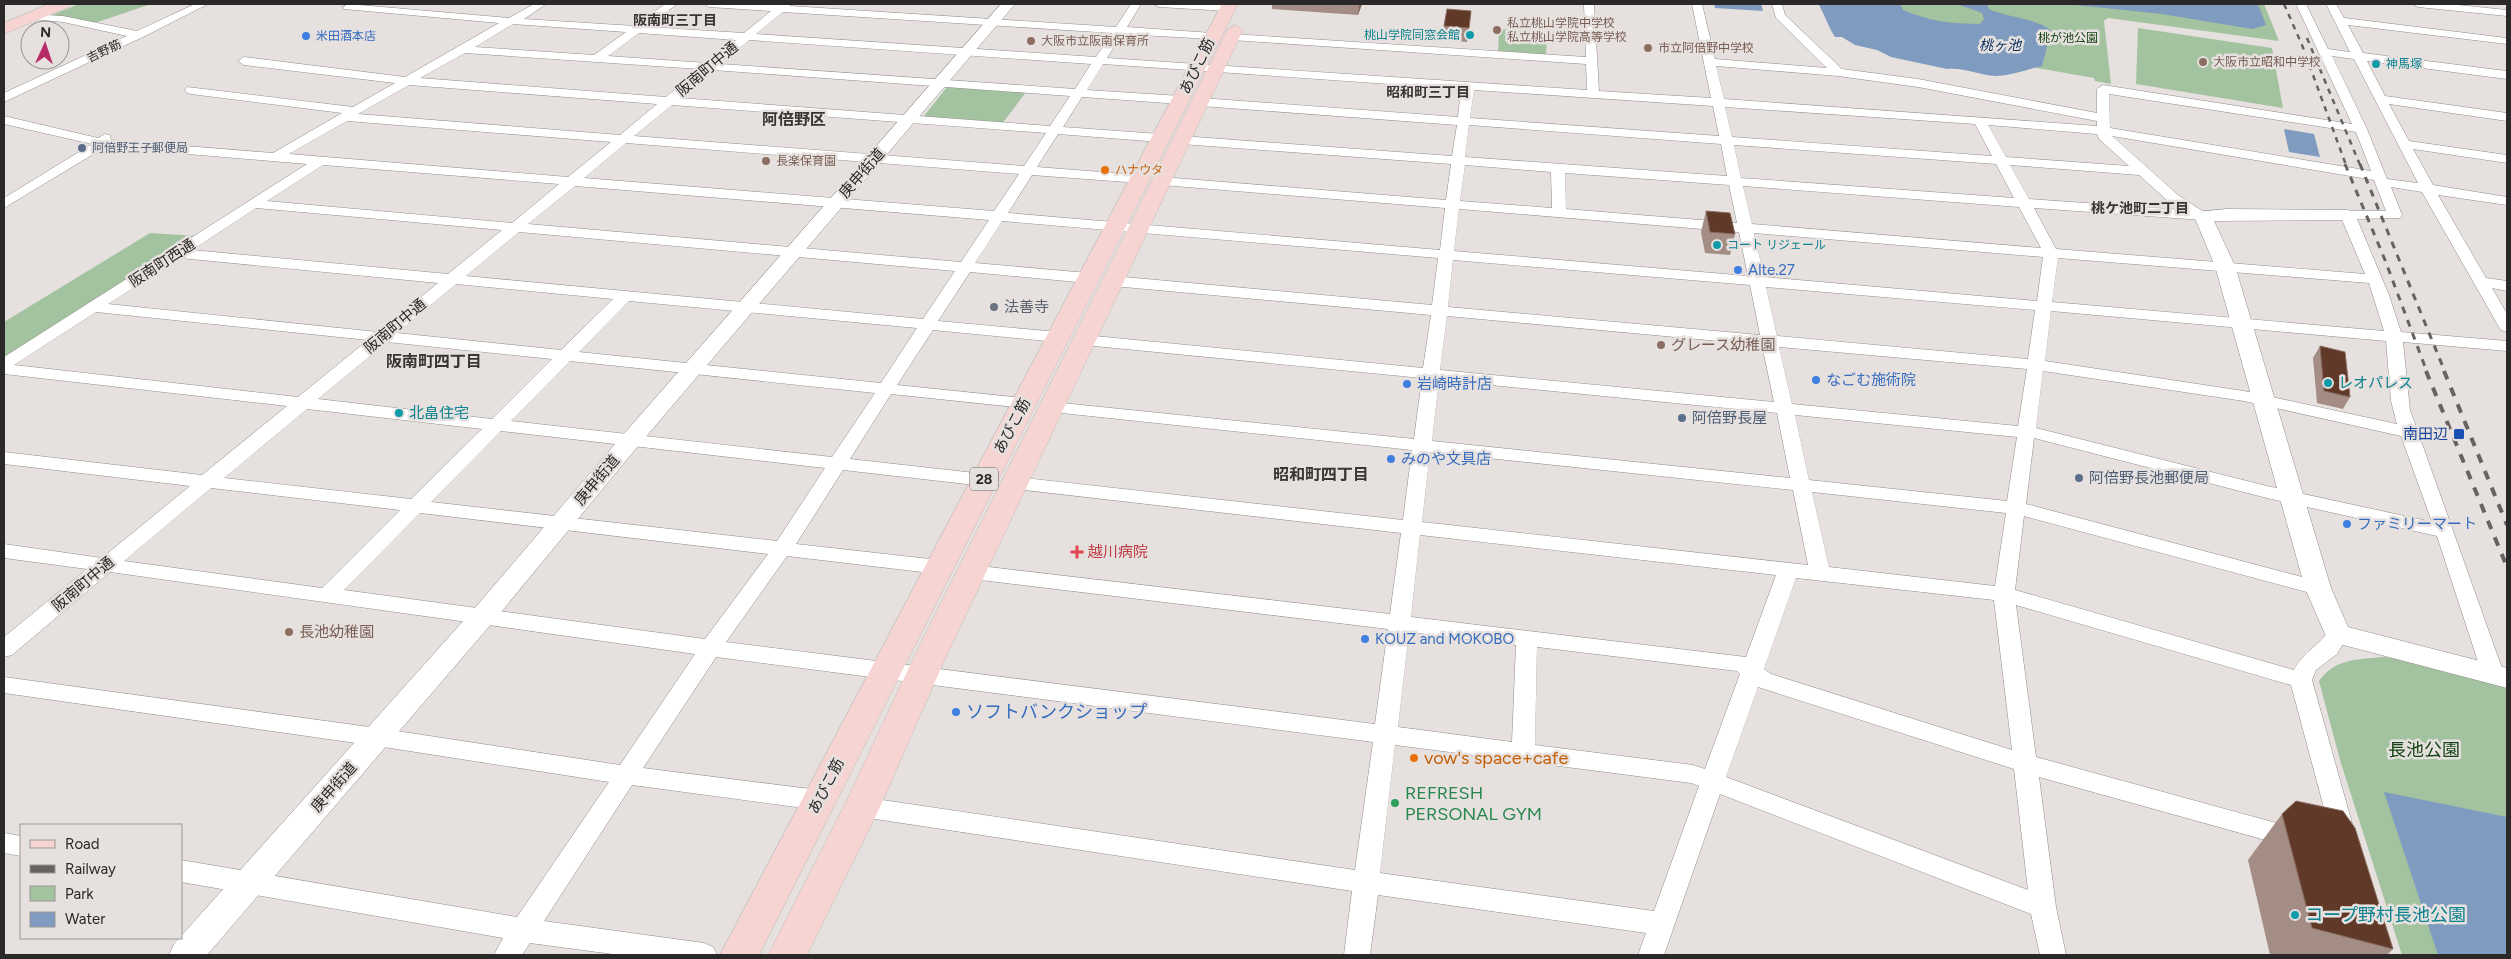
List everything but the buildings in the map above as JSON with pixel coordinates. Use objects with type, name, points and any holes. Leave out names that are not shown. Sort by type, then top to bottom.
[{"type":"main road","points":[[4,22],[46,4]]},
{"type":"main road","points":[[4,28],[62,4]]},
{"type":"main road","name":"あびこ筋","points":[[739,955],[1024,403],[1071,339],[1191,101],[1235,5]]},
{"type":"main road","name":"あびこ筋","points":[[787,955],[862,807],[922,675],[1052,407],[1071,339]]},
{"type":"street","name":"吉野筋","points":[[4,98],[203,4]]},
{"type":"street","points":[[275,157],[541,4]]},
{"type":"street","points":[[595,60],[672,4]]},
{"type":"street","points":[[709,4],[783,6],[992,22],[1592,61]]},
{"type":"street","name":"庚申街道","points":[[186,955],[483,616],[630,441],[1008,4]]},
{"type":"street","points":[[507,955],[710,648],[782,549],[1136,4]]},
{"type":"street","points":[[1159,4],[1235,5]]},
{"type":"street","points":[[1589,4],[1593,94]]},
{"type":"street","points":[[1697,4],[1820,573]]},
{"type":"street","points":[[1777,4],[1780,16],[1838,72]]},
{"type":"street","points":[[244,61],[406,81],[667,102],[2025,204],[2203,216],[2227,214],[2395,215],[2361,129],[2302,4]]},
{"type":"street","points":[[2331,4],[2427,188],[2507,328]]},
{"type":"street","points":[[2418,4],[2489,8],[2507,13]]},
{"type":"street","name":"阪南町中通","points":[[4,649],[783,6]]},
{"type":"street","points":[[348,7],[511,21],[1098,61],[1979,120],[2104,125]]},
{"type":"street","points":[[2489,8],[2507,33]]},
{"type":"street","points":[[33,16],[63,19],[139,35]]},
{"type":"street","points":[[2340,21],[2507,41]]},
{"type":"street","points":[[462,49],[2142,171]]},
{"type":"street","points":[[2324,52],[2507,75]]},
{"type":"street","points":[[1710,62],[1838,72],[1918,83],[2104,125],[2427,188],[2507,201]]},
{"type":"street","points":[[1357,955],[1468,85]]},
{"type":"street","points":[[2338,634],[2318,588],[2240,322],[2226,266],[2203,216],[2173,198],[2104,136],[2103,89],[2361,129]]},
{"type":"street","points":[[191,90],[350,114],[873,160],[1151,180],[2374,279]]},
{"type":"street","points":[[2381,100],[2507,117]]},
{"type":"street","points":[[4,120],[104,140],[275,157],[998,216],[2507,346]]},
{"type":"street","points":[[1979,120],[2051,253],[2038,365],[2026,432],[2018,508],[2004,594],[2043,907],[2052,955]]},
{"type":"street","points":[[4,204],[104,140]]},
{"type":"street","points":[[2404,144],[2507,159]]},
{"type":"street","name":"阪南町西通","points":[[4,364],[320,161]]},
{"type":"street","points":[[1558,168],[1558,214]]},
{"type":"street","points":[[254,204],[2038,365],[2264,400],[2408,432]]},
{"type":"street","points":[[2347,215],[2374,279],[2394,335],[2399,364],[2397,390],[2408,432],[2500,676]]},
{"type":"street","points":[[178,253],[2026,432],[2293,499],[2445,531]]},
{"type":"street","points":[[2480,281],[2507,286]]},
{"type":"street","points":[[328,594],[625,296]]},
{"type":"street","points":[[93,307],[1024,403]]},
{"type":"street","points":[[4,369],[984,480]]},
{"type":"street","points":[[1052,407],[2018,508],[2318,588]]},
{"type":"street","points":[[4,458],[938,567]]},
{"type":"street","points":[[1015,483],[2004,594],[2301,680]]},
{"type":"street","points":[[4,550],[710,648],[1693,774],[2043,907]]},
{"type":"street","points":[[1651,955],[1788,570]]},
{"type":"street","points":[[972,572],[1743,664],[1763,680],[2026,764],[2329,848],[2301,680],[2304,669],[2314,658],[2330,647],[2338,634]]},
{"type":"street","points":[[2338,634],[2500,676]]},
{"type":"street","points":[[1523,752],[1527,638]]},
{"type":"street","points":[[4,685],[377,737],[626,776],[819,800]]},
{"type":"street","points":[[862,807],[1661,924]]},
{"type":"street","points":[[4,843],[20,846]]},
{"type":"street","points":[[182,871],[523,930],[704,955]]},
{"type":"green space","points":[[79,4],[151,4],[95,23],[49,16]]},
{"type":"green space","name":"桃が池公園","points":[[1883,4],[2264,4],[2279,41],[2108,18],[2104,21],[2111,84],[2095,81],[2094,78],[2037,68],[1997,56]]},
{"type":"green space","name":"大阪市立昭和中学校","points":[[2138,28],[2272,48],[2283,108],[2136,84]]},
{"type":"green space","points":[[1499,29],[1547,33],[1546,55],[1498,52]]},
{"type":"green space","points":[[947,87],[1026,92],[1002,124],[926,118],[924,116]]},
{"type":"green space","points":[[150,233],[198,236],[4,360],[4,322]]},
{"type":"green space","name":"長池公園","points":[[2383,657],[2419,661],[2507,687],[2507,955],[2402,955],[2340,760],[2319,681],[2332,668],[2340,664],[2355,660]]},
{"type":"water","points":[[1714,4],[1761,4],[1763,11],[1715,8]]},
{"type":"water","name":"桃ヶ池","points":[[1900,4],[1903,10],[1931,19],[1980,24],[1984,19],[1982,13],[1957,4],[1987,4],[1989,9],[1996,12],[2031,21],[2051,31],[2042,66],[1996,76],[1959,69],[1947,69],[1891,57],[1877,50],[1855,45],[1842,37],[1835,37],[1819,5]]},
{"type":"water","points":[[2066,4],[2258,4],[2266,25],[2252,29],[2162,14]]},
{"type":"water","points":[[2284,129],[2314,134],[2320,157],[2289,152]]},
{"type":"water","points":[[2384,792],[2507,817],[2507,955],[2438,955]]},
{"type":"railway","points":[[2284,4],[2302,45],[2346,165]]},
{"type":"railway","points":[[2307,38],[2360,165]]},
{"type":"railway","points":[[2345,164],[2385,260],[2427,372]]},
{"type":"railway","points":[[2360,164],[2445,372]]},
{"type":"railway","points":[[2426,371],[2507,567]]},
{"type":"railway","points":[[2444,371],[2507,525]]},
{"type":"place","name":"私立桃山学院中学校 私立桃山学院高等学校","points":[[1497,30]]},
{"type":"place","name":"桃山学院同窓会館","points":[[1470,35]]},
{"type":"place","name":"米田酒本店","points":[[306,36]]},
{"type":"place","name":"大阪市立阪南保育所","points":[[1031,41]]},
{"type":"place","name":"市立阿倍野中学校","points":[[1648,48]]},
{"type":"place","name":"大阪市立昭和中学校","points":[[2203,62]]},
{"type":"place","name":"神馬塚","points":[[2376,64]]},
{"type":"place","name":"阿倍野王子郵便局","points":[[82,148]]},
{"type":"place","name":"長楽保育園","points":[[766,161]]},
{"type":"place","name":"ハナウタ","points":[[1105,170]]},
{"type":"place","name":"コート リジェール","points":[[1717,245]]},
{"type":"place","name":"Alte.27","points":[[1738,270]]},
{"type":"place","name":"法善寺","points":[[994,307]]},
{"type":"place","name":"グレース幼稚園","points":[[1661,345]]},
{"type":"place","name":"なごむ施術院","points":[[1816,380]]},
{"type":"place","name":"レオパレス","points":[[2328,383]]},
{"type":"place","name":"岩崎時計店","points":[[1407,384]]},
{"type":"place","name":"北畠住宅","points":[[399,413]]},
{"type":"place","name":"阿倍野長屋","points":[[1682,418]]},
{"type":"place","name":"南田辺","points":[[2459,434]]},
{"type":"place","name":"みのや文具店","points":[[1391,459]]},
{"type":"place","name":"阿倍野長池郵便局","points":[[2079,478]]},
{"type":"place","name":"ファミリーマート","points":[[2347,524]]},
{"type":"place","name":"越川病院","points":[[1077,552]]},
{"type":"place","name":"長池幼稚園","points":[[289,632]]},
{"type":"place","name":"KOUZ and MOKOBO","points":[[1365,639]]},
{"type":"place","name":"ソフトバンクショップ","points":[[956,712]]},
{"type":"place","name":"vow's space+cafe","points":[[1414,758]]},
{"type":"place","name":"REFRESH PERSONAL GYM","points":[[1395,803]]},
{"type":"place","name":"コープ野村長池公園","points":[[2295,915]]},
{"type":"district","name":"阪南町三丁目","points":[[675,20]]},
{"type":"district","name":"昭和町三丁目","points":[[1428,92]]},
{"type":"district","name":"阿倍野区","points":[[794,119]]},
{"type":"district","name":"桃ケ池町二丁目","points":[[2140,208]]},
{"type":"district","name":"阪南町四丁目","points":[[434,361]]},
{"type":"district","name":"昭和町四丁目","points":[[1321,474]]}]
